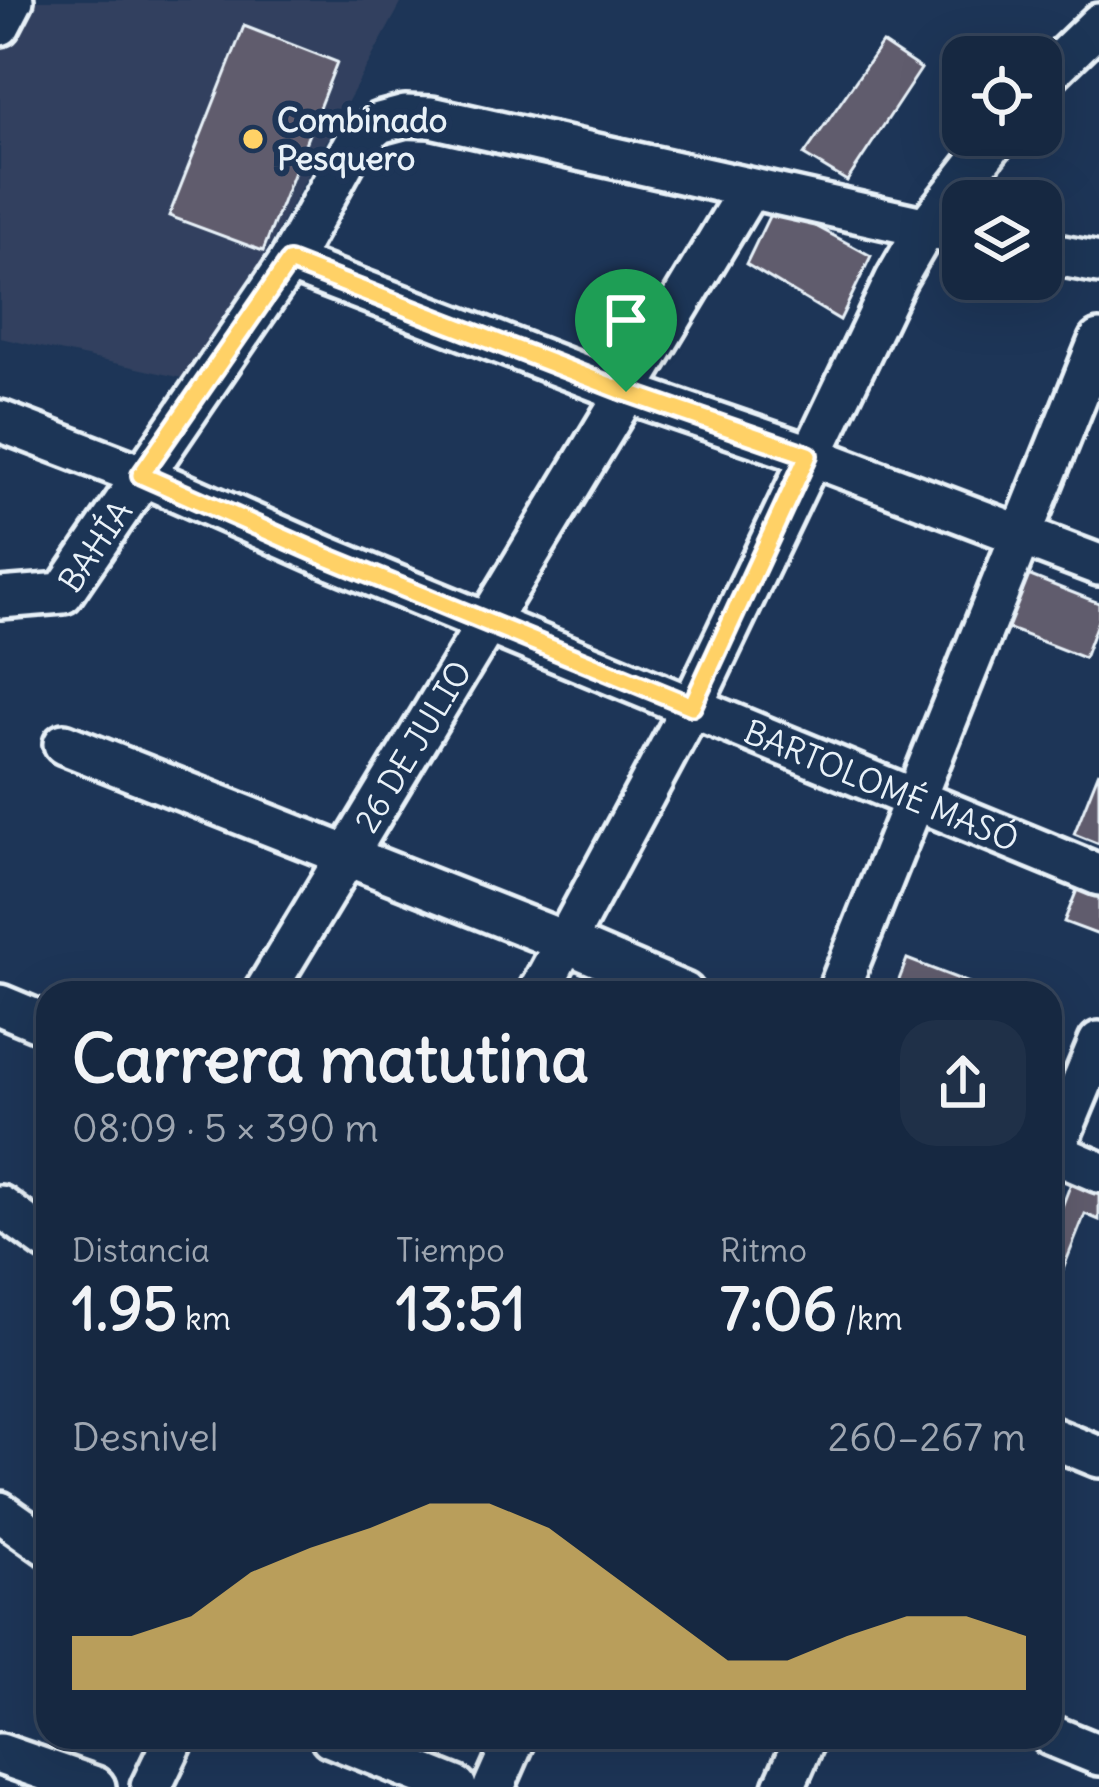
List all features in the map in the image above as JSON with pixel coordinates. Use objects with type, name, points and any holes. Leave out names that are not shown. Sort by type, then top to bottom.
[{"type":"street","points":[[0,25],[13,0]]},
{"type":"street","points":[[1062,60],[1099,24]]},
{"type":"street","name":"BAHÍA","points":[[0,598],[63,593],[289,262],[354,145],[380,123],[404,116],[431,117],[749,190]]},
{"type":"street","points":[[749,190],[942,232]]},
{"type":"street","name":"26 DE JULIO","points":[[271,981],[749,190]]},
{"type":"street","points":[[544,981],[692,706],[896,279],[942,234]]},
{"type":"street","points":[[1062,255],[1099,263]]},
{"type":"street","points":[[289,262],[626,392],[1099,565]]},
{"type":"street","points":[[842,981],[1099,341]]},
{"type":"street","name":"BARTOLOMÉ MASÓ","points":[[0,421],[141,475],[327,557],[1099,875]]},
{"type":"street","points":[[64,744],[656,981]]},
{"type":"street","points":[[0,1005],[36,1020]]},
{"type":"street","points":[[1062,1128],[1099,1042]]},
{"type":"street","points":[[1062,1158],[1099,1172]]},
{"type":"street","points":[[0,1206],[36,1232]]},
{"type":"street","points":[[1062,1442],[1099,1457]]},
{"type":"street","points":[[0,1512],[36,1538]]},
{"type":"street","points":[[1062,1740],[1099,1755]]},
{"type":"street","points":[[151,1787],[169,1749]]},
{"type":"street","points":[[361,1749],[456,1787]]},
{"type":"street","points":[[494,1787],[511,1749]]},
{"type":"street","points":[[784,1787],[801,1749]]},
{"type":"street","points":[[0,1754],[95,1787]]},
{"type":"shaded area","points":[[0,0],[403,0],[196,381],[0,338]]},
{"type":"building","name":"Combinado Pesquero","points":[[244,26],[337,62],[263,251],[169,216]]},
{"type":"building","points":[[882,43],[921,69],[847,181],[804,155]]},
{"type":"building","points":[[775,204],[871,256],[840,320],[746,264]]},
{"type":"building","points":[[1023,573],[1099,603],[1099,618],[1084,658],[1002,626]]},
{"type":"building","points":[[1099,771],[1099,844],[1074,834]]},
{"type":"building","points":[[1079,885],[1099,893],[1099,935],[1064,922]]},
{"type":"building","points":[[907,959],[964,981],[899,981]]},
{"type":"building","points":[[1075,1173],[1099,1182],[1099,1220],[1085,1214],[1062,1272],[1062,1207]]},
{"type":"place","name":"Combinado Pesquero","points":[[253,139]]},
{"type":"route","points":[[289,262],[626,392],[808,455],[692,706],[327,557],[141,475],[289,262]]}]
